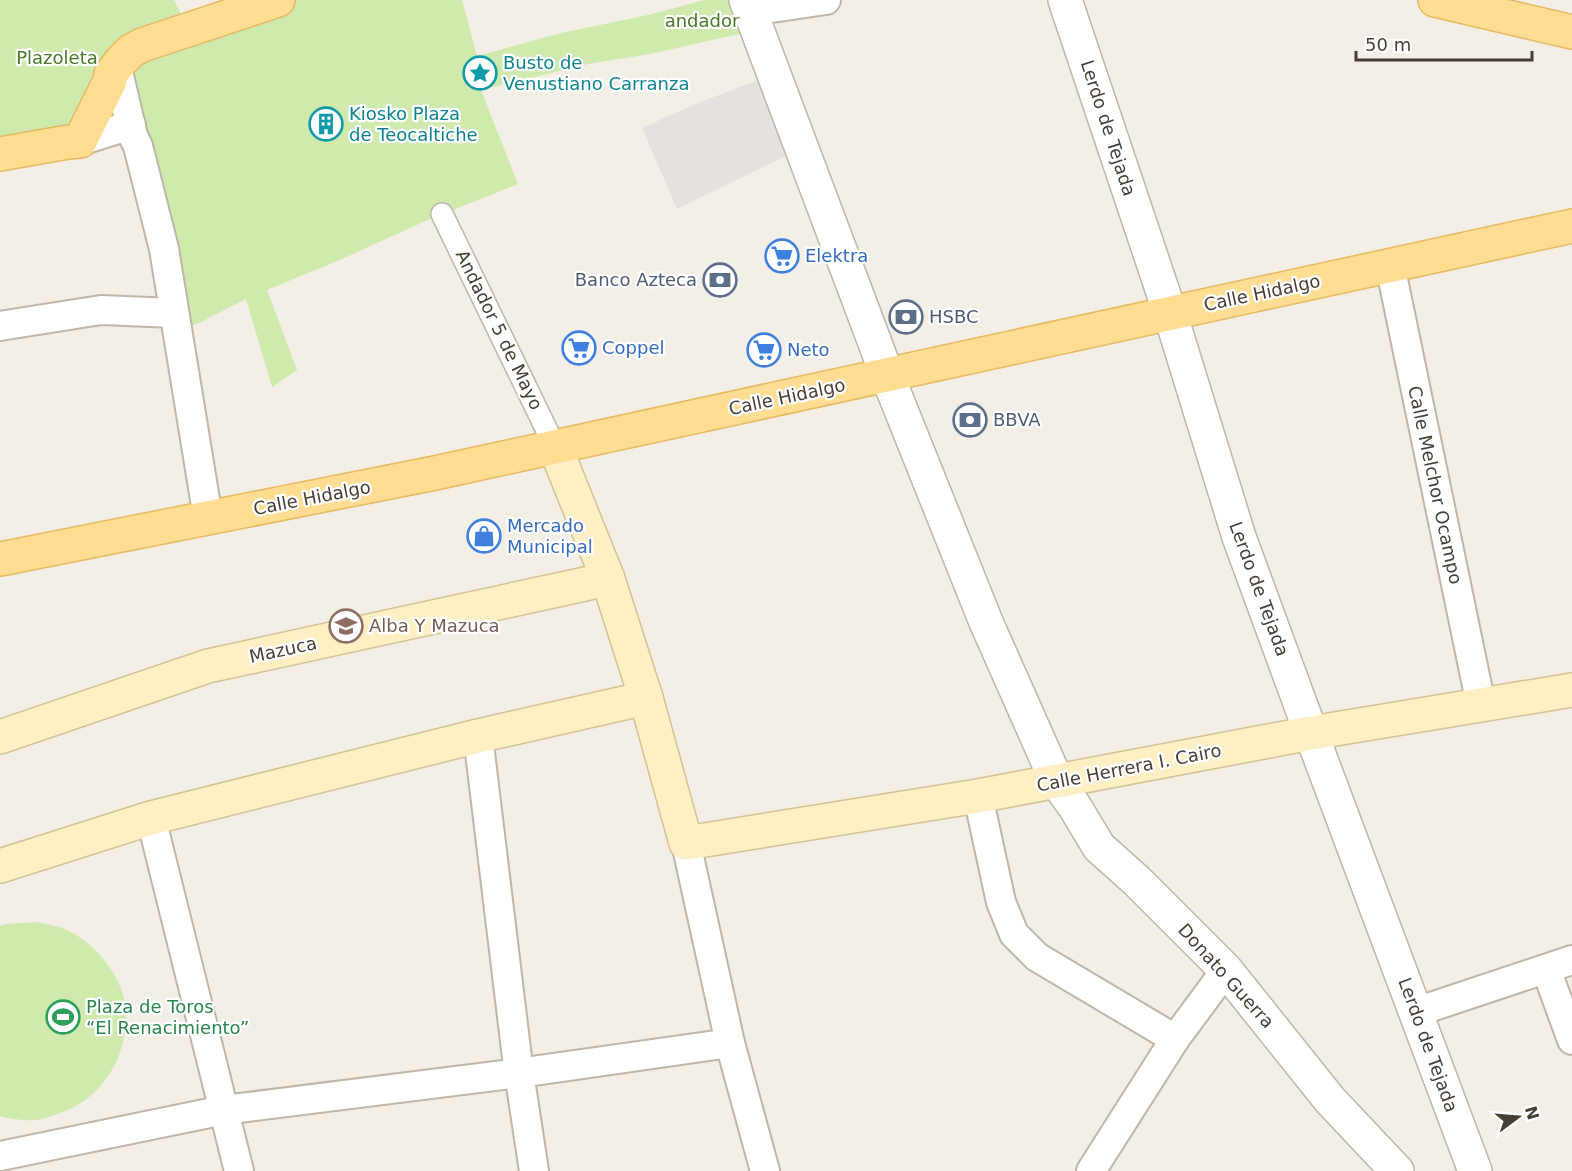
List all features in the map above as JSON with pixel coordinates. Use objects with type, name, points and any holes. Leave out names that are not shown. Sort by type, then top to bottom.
[{"type":"main road","points":[[0,154],[80,141],[110,81],[111,74],[131,51],[142,45],[278,0]]},
{"type":"main road","points":[[1435,0],[1572,32]]},
{"type":"main road","name":"Calle Hidalgo","points":[[0,559],[435,473],[1572,226]]},
{"type":"main road","points":[[555,447],[608,579],[646,698],[686,843]]},
{"type":"main road","name":"Mazuca","points":[[0,737],[208,666],[608,579]]},
{"type":"main road","name":"Calle Herrera I. Cairo","points":[[686,843],[978,796],[1311,733],[1572,690]]},
{"type":"main road","points":[[0,866],[151,818],[478,736],[646,698]]},
{"type":"street","points":[[748,6],[826,0]]},
{"type":"street","name":"Lerdo de Tejada","points":[[1065,0],[1170,313],[1239,537],[1475,1171]]},
{"type":"street","name":"Donato Guerra","points":[[748,6],[887,375],[986,622],[1056,782],[1075,807],[1099,847],[1145,889],[1226,970],[1330,1100],[1397,1171]]},
{"type":"street","points":[[117,67],[164,249],[208,518]]},
{"type":"street","points":[[80,141],[131,125]]},
{"type":"street","name":"Andador 5 de Mayo","points":[[442,214],[555,447]]},
{"type":"street","name":"Calle Melchor Ocampo","points":[[1390,265],[1481,705]]},
{"type":"street","points":[[0,326],[101,310],[174,313]]},
{"type":"street","points":[[478,736],[519,1072],[534,1171]]},
{"type":"street","points":[[978,796],[1001,902],[1014,934],[1037,957],[1174,1039]]},
{"type":"street","points":[[151,818],[239,1171]]},
{"type":"street","points":[[686,843],[730,1044],[765,1171]]},
{"type":"street","points":[[1416,1011],[1559,965],[1572,1040]]},
{"type":"street","points":[[1092,1171],[1174,1039],[1226,970]]},
{"type":"street","points":[[0,1156],[224,1110],[730,1044]]},
{"type":"green space","points":[[0,0],[174,0],[182,16],[278,0],[462,0],[477,56],[561,33],[648,15],[704,0],[747,0],[757,30],[650,54],[588,64],[481,90],[518,184],[453,210],[563,445],[543,450],[432,218],[267,290],[297,370],[272,387],[246,299],[201,322],[177,331],[133,136],[0,154]]},
{"type":"green space","name":"Plaza de Toros “El Renacimiento”","points":[[36,922],[67,930],[87,942],[96,951],[118,981],[125,1003],[126,1021],[119,1057],[100,1087],[87,1099],[71,1108],[40,1120],[23,1120],[0,1116],[0,926]]},
{"type":"shaded area","points":[[766,77],[794,152],[677,209],[642,128],[693,105]]},
{"type":"place","name":"Busto de Venustiano Carranza","points":[[480,73]]},
{"type":"place","name":"Kiosko Plaza de Teocaltiche","points":[[326,124]]},
{"type":"place","name":"Elektra","points":[[782,256]]},
{"type":"place","name":"Banco Azteca","points":[[720,280]]},
{"type":"place","name":"HSBC","points":[[906,317]]},
{"type":"place","name":"Coppel","points":[[579,348]]},
{"type":"place","name":"Neto","points":[[764,350]]},
{"type":"place","name":"BBVA","points":[[970,420]]},
{"type":"place","name":"Mercado Municipal","points":[[484,536]]},
{"type":"place","name":"Alba Y Mazuca","points":[[346,626]]},
{"type":"place","name":"Plaza de Toros “El Renacimiento”","points":[[63,1017]]},
{"type":"park label","name":"andador","points":[[702,21]]},
{"type":"park label","name":"Plazoleta","points":[[57,58]]}]
